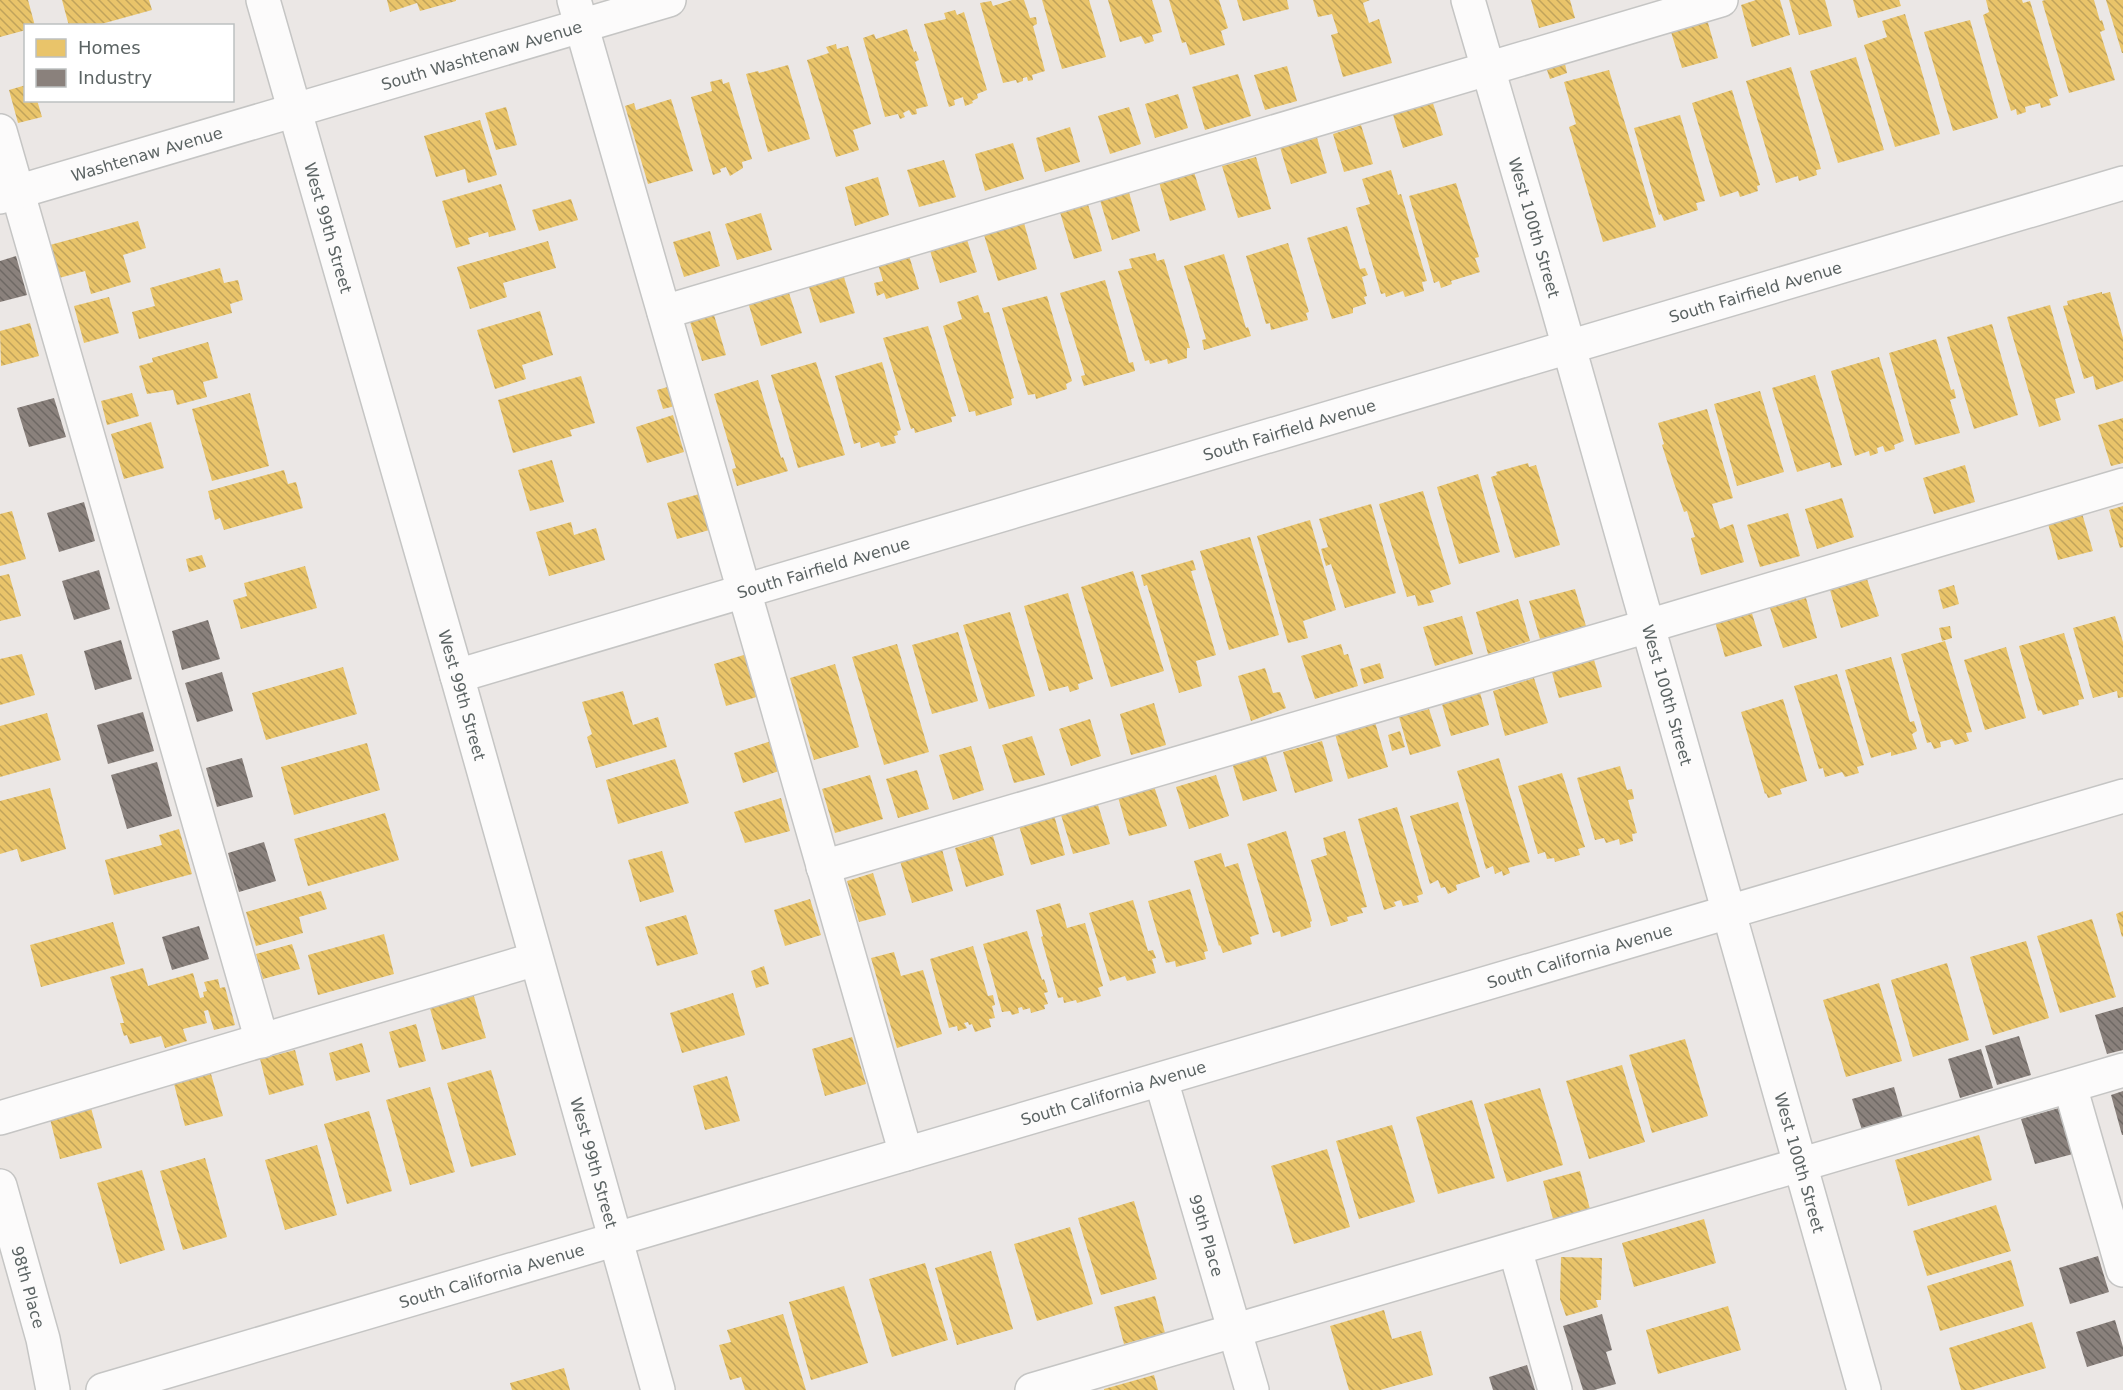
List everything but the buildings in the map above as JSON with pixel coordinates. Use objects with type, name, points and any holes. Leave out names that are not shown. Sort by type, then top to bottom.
[{"type":"street","name":"West 99th Street","points":[[263,0],[457,676],[658,1390]]},
{"type":"street","name":"South Washtenaw Avenue","points":[[294,110],[578,13],[669,0]]},
{"type":"street","name":"West 100th Street","points":[[1468,0],[1864,1390]]},
{"type":"street","points":[[664,312],[1721,0]]},
{"type":"street","points":[[578,13],[906,1154]]},
{"type":"street","name":"Washtenaw Avenue","points":[[9,194],[294,110]]},
{"type":"street","points":[[0,131],[9,194],[262,1041]]},
{"type":"street","name":"South Fairfield Avenue","points":[[457,676],[2123,183]]},
{"type":"street","points":[[823,867],[2123,485]]},
{"type":"street","name":"South California Avenue","points":[[103,1390],[2123,796]]},
{"type":"street","points":[[0,1118],[536,959]]},
{"type":"street","points":[[1032,1390],[2123,1070]]},
{"type":"street","name":"99th Place","points":[[1161,1080],[1252,1390]]},
{"type":"street","points":[[2070,1086],[2123,1270]]},
{"type":"street","name":"98th Place","points":[[0,1186],[43,1339],[53,1390]]},
{"type":"street","points":[[1515,1249],[1556,1390]]}]
